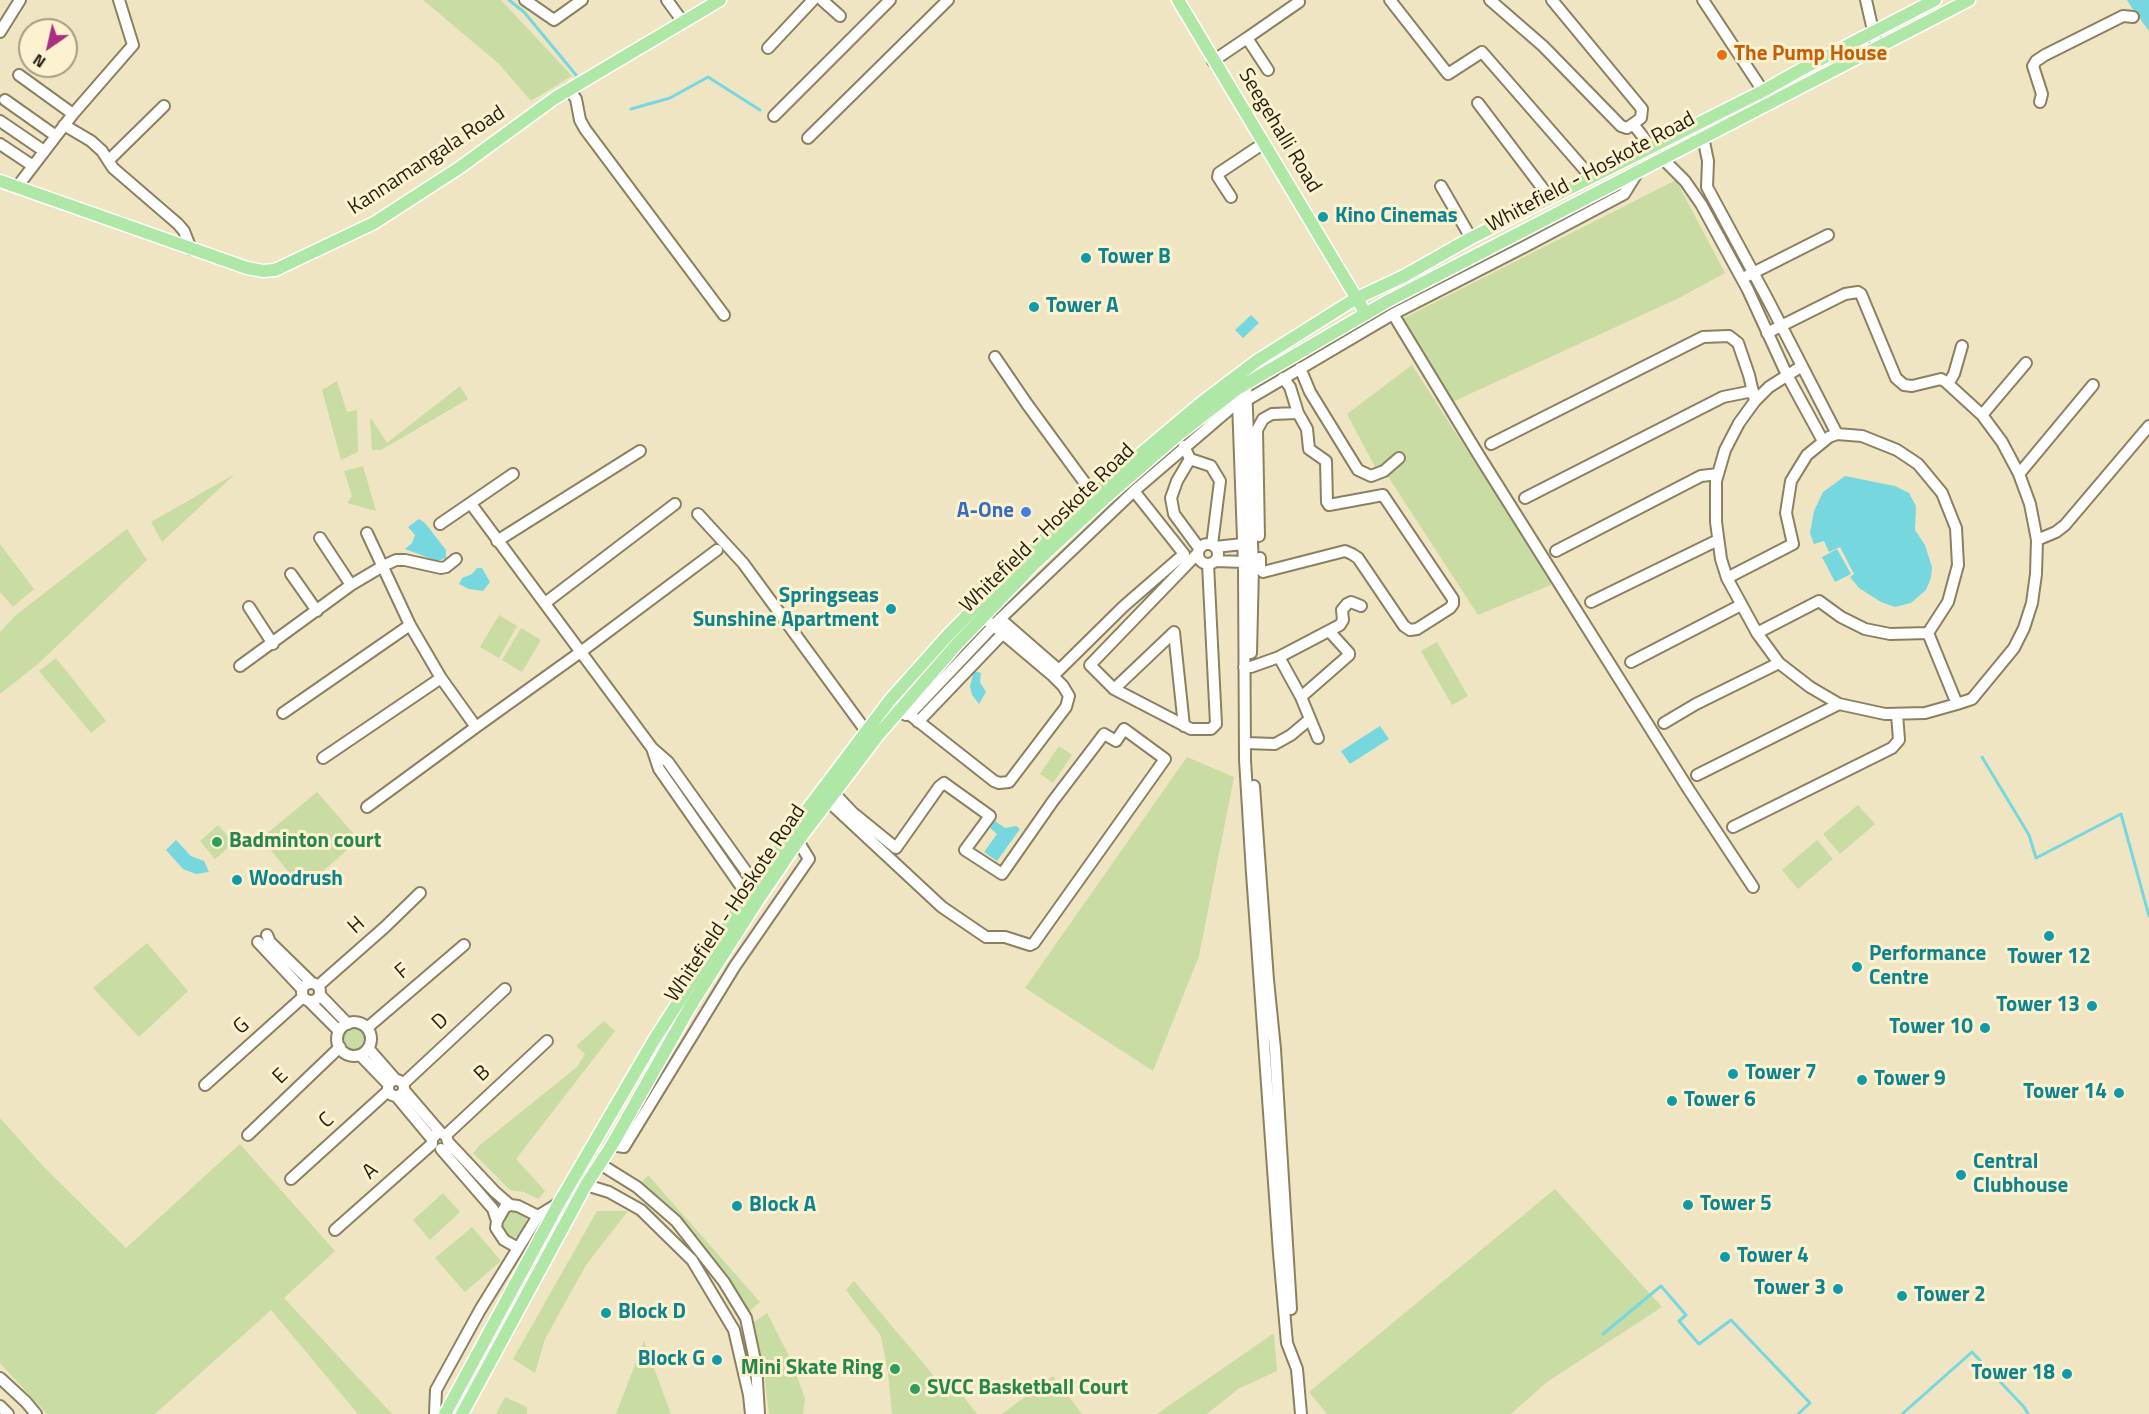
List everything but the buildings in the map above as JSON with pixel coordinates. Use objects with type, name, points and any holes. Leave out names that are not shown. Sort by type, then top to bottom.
[{"type":"main road","name":"Kannamangala Road","points":[[0,181],[247,268],[275,270],[374,223],[459,168],[569,90],[720,0]]},
{"type":"main road","name":"Seegehalli Road","points":[[1178,0],[1366,314]]},
{"type":"main road","name":"Whitefield - Hoskote Road","points":[[462,1414],[586,1185],[612,1144],[685,1002],[831,797],[987,613],[1034,564],[1104,499],[1285,343],[1356,299],[1763,91],[1935,0]]},
{"type":"main road","name":"Whitefield - Hoskote Road","points":[[445,1414],[559,1203],[685,1002],[747,895],[866,731],[903,685],[948,635],[1039,543],[1173,425],[1239,381],[1704,136],[1969,0]]},
{"type":"street","points":[[0,32],[20,0]]},
{"type":"street","points":[[16,187],[73,114],[133,45],[119,0]]},
{"type":"street","points":[[525,0],[554,20],[582,0]]},
{"type":"street","points":[[667,0],[683,22]]},
{"type":"street","points":[[768,48],[813,0]]},
{"type":"street","points":[[822,0],[840,16]]},
{"type":"street","points":[[774,116],[890,0]]},
{"type":"street","points":[[808,138],[948,0]]},
{"type":"street","points":[[1390,0],[1448,74],[1482,52],[1591,177]]},
{"type":"street","points":[[1492,0],[1543,46],[1621,126],[1627,128],[1641,118],[1642,109],[1552,0]]},
{"type":"street","points":[[1703,0],[1763,91]]},
{"type":"street","points":[[1866,0],[1877,48]]},
{"type":"street","points":[[1213,61],[1299,2]]},
{"type":"street","points":[[2040,102],[2042,94],[2033,66],[2037,61],[2123,16],[2133,18]]},
{"type":"street","points":[[1247,38],[1268,70]]},
{"type":"street","points":[[23,78],[73,114]]},
{"type":"street","points":[[569,90],[576,99],[580,120],[585,129],[724,315]]},
{"type":"street","points":[[5,100],[56,136]]},
{"type":"street","points":[[1478,102],[1550,198]]},
{"type":"street","points":[[109,160],[164,106]]},
{"type":"street","points":[[0,121],[44,151]]},
{"type":"street","points":[[1633,124],[1651,147]]},
{"type":"street","points":[[64,125],[91,141],[109,160],[113,168],[178,224],[184,231],[191,249]]},
{"type":"street","points":[[1704,136],[1708,161],[1707,187],[1837,434]]},
{"type":"street","points":[[1231,197],[1218,177],[1219,173],[1264,143]]},
{"type":"street","points":[[0,144],[33,166]]},
{"type":"street","points":[[1662,158],[1685,182],[1701,204],[1741,278],[1787,375],[1823,441]]},
{"type":"street","points":[[987,613],[997,622],[1006,630],[1056,673],[1067,691],[1066,707],[1009,782],[1005,783],[994,781],[904,713],[997,622],[1134,491],[1184,446],[1243,401],[1393,314],[1624,194],[1640,170]]},
{"type":"street","points":[[1441,186],[1472,238]]},
{"type":"street","points":[[1741,278],[1828,235]]},
{"type":"street","points":[[1767,333],[1845,294],[1858,292],[1861,294],[1896,378],[1904,385],[1912,386],[1941,379],[1982,415],[2002,442],[2019,474],[2030,504],[2037,540],[2032,603],[2024,628],[2014,648],[1972,699],[1925,713],[1885,714],[1839,704],[1810,687],[1779,663],[1757,633],[1726,578],[1716,522],[1716,481],[1725,450],[1754,396],[1802,366]]},
{"type":"street","points":[[1393,314],[1484,464],[1689,790],[1753,887]]},
{"type":"street","points":[[1491,444],[1703,337],[1729,336],[1738,343],[1744,355],[1754,396]]},
{"type":"street","points":[[1948,384],[1954,374],[1962,346]]},
{"type":"street","points":[[995,357],[1094,494]]},
{"type":"street","points":[[1982,415],[2026,363]]},
{"type":"street","points":[[1300,368],[1310,392],[1358,470],[1371,476],[1384,471],[1399,458]]},
{"type":"street","points":[[1257,571],[1263,572],[1345,551],[1358,558],[1404,626],[1410,630],[1417,629],[1453,604],[1453,599],[1386,497],[1381,495],[1329,505],[1326,462],[1309,449],[1307,429],[1298,413],[1290,387],[1282,378]]},
{"type":"street","points":[[1239,381],[1243,401],[1257,571]]},
{"type":"street","points":[[2019,474],[2093,385]]},
{"type":"street","points":[[1525,498],[1723,396],[1754,396]]},
{"type":"street","points":[[1243,401],[1243,544],[1248,743],[1275,1049],[1293,1343],[1291,1350],[1297,1369],[1301,1414]]},
{"type":"street","points":[[1247,667],[1257,571],[1257,430],[1263,420],[1272,414],[1298,413]]},
{"type":"street","points":[[2037,540],[2056,532],[2065,525],[2149,426]]},
{"type":"street","points":[[1726,578],[1793,544],[1786,513],[1788,492],[1800,463],[1823,441],[1837,434],[1874,440],[1908,456],[1935,483],[1948,504],[1958,540],[1957,572],[1948,602],[1928,633]]},
{"type":"street","points":[[1184,446],[1190,459],[1211,466],[1220,481],[1214,546],[1218,556],[1211,563],[1216,724],[1211,729],[1191,729],[1184,726],[1114,688],[1090,665],[1198,550],[1206,544],[1214,546],[1243,544]]},
{"type":"street","points":[[497,541],[640,451]]},
{"type":"street","points":[[1190,459],[1177,481],[1171,498],[1174,514],[1198,550],[1202,562],[1244,562]]},
{"type":"street","points":[[440,524],[513,474]]},
{"type":"street","points":[[1556,551],[1701,476],[1718,474]]},
{"type":"street","points":[[1056,673],[1124,606],[1184,555],[1184,550],[1134,491]]},
{"type":"street","points":[[471,504],[652,747],[668,762],[755,884]]},
{"type":"street","points":[[545,603],[675,504]]},
{"type":"street","points":[[698,514],[743,563],[866,731]]},
{"type":"street","points":[[367,533],[410,625],[441,678],[476,727]]},
{"type":"street","points":[[320,538],[351,585]]},
{"type":"street","points":[[1591,602],[1718,540]]},
{"type":"street","points":[[367,807],[717,550]]},
{"type":"street","points":[[240,666],[351,585],[383,566],[405,560],[441,568],[456,559]]},
{"type":"street","points":[[291,574],[317,611]]},
{"type":"street","points":[[1757,633],[1819,601],[1840,617],[1865,629],[1890,634],[1928,633]]},
{"type":"street","points":[[1247,667],[1279,657],[1342,624],[1342,610],[1347,604],[1351,602],[1361,606]]},
{"type":"street","points":[[1631,662],[1741,605]]},
{"type":"street","points":[[249,607],[273,644]]},
{"type":"street","points":[[283,713],[410,625]]},
{"type":"street","points":[[918,722],[1006,630]]},
{"type":"street","points":[[1301,697],[1349,655],[1329,631]]},
{"type":"street","points":[[1114,688],[1174,632],[1184,726]]},
{"type":"street","points":[[1928,633],[1957,704]]},
{"type":"street","points":[[1279,657],[1301,697],[1318,738]]},
{"type":"street","points":[[1664,723],[1696,704],[1779,663]]},
{"type":"street","points":[[323,758],[441,678]]},
{"type":"street","points":[[1697,775],[1839,704]]},
{"type":"street","points":[[1733,827],[1892,748],[1899,740],[1897,714]]},
{"type":"street","points":[[1248,743],[1275,744],[1291,735],[1310,719]]},
{"type":"street","points":[[1124,729],[1165,759],[1034,943],[1030,945],[1005,937],[986,937],[942,907],[831,797],[896,848],[944,783],[990,816],[965,850],[1002,874],[1104,734],[1116,741],[1124,729]]},
{"type":"street","points":[[652,747],[659,769],[747,895]]},
{"type":"street","points":[[612,1144],[624,1147],[735,966],[809,859],[798,841]]},
{"type":"street","name":"H","points":[[311,992],[385,927],[420,892]]},
{"type":"street","points":[[262,938],[344,1027]]},
{"type":"street","name":"F","points":[[366,1028],[464,945]]},
{"type":"street","name":"D","points":[[396,1088],[505,989]]},
{"type":"street","name":"G","points":[[205,1085],[311,992]]},
{"type":"street","points":[[358,1023],[366,1028],[371,1038],[364,1051],[348,1055],[340,1047],[337,1039],[344,1027],[358,1023]]},
{"type":"street","name":"B","points":[[440,1140],[547,1041]]},
{"type":"street","name":"E","points":[[248,1135],[340,1047]]},
{"type":"street","points":[[364,1051],[440,1140],[488,1203],[496,1215],[496,1228],[499,1235],[518,1248]]},
{"type":"street","name":"C","points":[[291,1179],[396,1088]]},
{"type":"street","points":[[440,1140],[510,1205]]},
{"type":"street","name":"A","points":[[335,1230],[440,1140]]},
{"type":"street","points":[[600,1164],[637,1187],[676,1221],[724,1282],[747,1322],[756,1365],[759,1414]]},
{"type":"street","points":[[586,1185],[609,1192],[641,1210],[693,1260],[734,1330],[749,1395],[751,1414]]},
{"type":"street","points":[[435,1414],[436,1390],[480,1310],[538,1216],[559,1203]]},
{"type":"street","points":[[497,1221],[505,1207],[510,1205],[518,1206],[538,1216]]},
{"type":"street","points":[[0,1378],[26,1401],[36,1414]]},
{"type":"street","points":[[0,1406],[8,1414]]},
{"type":"green space","points":[[423,0],[501,0],[572,76],[531,101],[498,63]]},
{"type":"green space","points":[[1676,180],[1725,273],[1679,298],[1450,403],[1400,320]]},
{"type":"green space","points":[[1412,365],[1553,584],[1478,615],[1387,475],[1381,478],[1347,414]]},
{"type":"green space","points":[[337,381],[347,412],[357,410],[358,452],[341,460],[322,390]]},
{"type":"green space","points":[[460,386],[468,399],[381,450],[372,450],[370,417],[387,443]]},
{"type":"green space","points":[[363,466],[376,511],[347,503],[352,496],[344,471]]},
{"type":"green space","points":[[235,474],[162,542],[151,522]]},
{"type":"green space","points":[[127,529],[147,560],[38,664],[0,694],[0,632],[16,615]]},
{"type":"green space","points":[[0,544],[34,589],[13,607],[0,592]]},
{"type":"green space","points":[[499,615],[517,626],[499,658],[480,647]]},
{"type":"green space","points":[[521,628],[541,640],[522,672],[502,660]]},
{"type":"green space","points":[[1437,642],[1468,696],[1452,705],[1421,651]]},
{"type":"green space","points":[[56,658],[106,721],[91,733],[39,671]]},
{"type":"green space","points":[[1059,746],[1072,755],[1053,783],[1040,774]]},
{"type":"green space","points":[[1187,757],[1234,777],[1199,956],[1153,1071],[1025,988]]},
{"type":"green space","points":[[317,792],[359,840],[302,889],[270,849],[273,846],[264,836]]},
{"type":"green space","points":[[1858,805],[1875,824],[1840,854],[1823,834]]},
{"type":"green space","name":"Badminton court","points":[[218,825],[234,843],[215,859],[200,841]]},
{"type":"green space","points":[[1817,840],[1833,859],[1798,889],[1782,870]]},
{"type":"green space","points":[[147,943],[188,991],[139,1037],[93,988]]},
{"type":"green space","points":[[604,1021],[615,1031],[516,1159],[545,1191],[538,1199],[524,1192],[510,1190],[473,1153],[577,1067],[585,1054],[576,1046]]},
{"type":"green space","points":[[354,1027],[359,1028],[365,1034],[365,1044],[359,1050],[354,1051],[349,1050],[343,1044],[342,1039],[343,1034],[349,1028]]},
{"type":"green space","points":[[0,1118],[44,1167],[126,1248],[240,1144],[335,1251],[284,1298],[392,1414],[358,1414],[271,1310],[155,1414],[47,1414],[0,1363]]},
{"type":"green space","points":[[648,1175],[760,1302],[746,1314],[691,1235],[642,1182]]},
{"type":"green space","points":[[1555,1189],[1662,1307],[1547,1382],[1511,1414],[1327,1414],[1309,1392]]},
{"type":"green space","points":[[443,1193],[460,1212],[430,1240],[413,1220]]},
{"type":"green space","points":[[514,1211],[523,1215],[527,1224],[523,1233],[514,1237],[505,1233],[501,1224],[505,1215]]},
{"type":"green space","points":[[597,1211],[628,1211],[586,1265],[545,1339],[535,1373],[513,1359]]},
{"type":"green space","points":[[472,1227],[501,1261],[465,1292],[435,1258]]},
{"type":"green space","points":[[854,1281],[944,1388],[950,1379],[977,1414],[892,1414],[881,1336],[846,1290]]},
{"type":"green space","points":[[767,1313],[793,1364],[805,1399],[803,1414],[769,1414],[764,1372],[754,1322]]},
{"type":"green space","points":[[1274,1333],[1277,1371],[1238,1389],[1207,1414],[1157,1414]]},
{"type":"green space","points":[[644,1341],[671,1414],[616,1414]]},
{"type":"green space","points":[[1053,1376],[1082,1414],[1002,1414]]},
{"type":"green space","points":[[505,1397],[527,1407],[527,1414],[496,1414]]},
{"type":"water","points":[[2127,0],[2149,0],[2149,31],[2132,8]]},
{"type":"water","points":[[1251,315],[1259,323],[1243,338],[1235,330]]},
{"type":"water","points":[[1845,476],[1895,486],[1909,493],[1916,506],[1915,530],[1925,545],[1932,567],[1931,578],[1926,590],[1911,603],[1895,607],[1881,602],[1859,588],[1850,577],[1854,574],[1840,547],[1829,552],[1824,541],[1814,544],[1810,533],[1814,511],[1823,492]]},
{"type":"water","points":[[419,519],[425,523],[446,550],[446,558],[437,561],[405,549],[412,543],[415,535],[408,527]]},
{"type":"water","points":[[1837,549],[1851,574],[1835,582],[1822,557]]},
{"type":"water","points":[[477,568],[482,568],[490,582],[483,591],[469,589],[459,584],[462,578],[472,574]]},
{"type":"water","points":[[974,671],[981,673],[980,682],[986,692],[979,704],[972,695],[970,686]]},
{"type":"water","points":[[1380,726],[1389,739],[1350,764],[1341,751]]},
{"type":"water","points":[[995,821],[1005,828],[1016,826],[1020,829],[997,861],[984,852],[997,834],[990,828]]},
{"type":"water","points":[[176,840],[191,856],[204,861],[209,872],[196,874],[183,869],[166,850]]},
{"type":"waterway","points":[[509,0],[524,12],[576,75]]},
{"type":"waterway","points":[[631,109],[670,98],[708,77],[760,110]]},
{"type":"waterway","points":[[1982,757],[2029,835],[2036,858],[2121,814],[2149,916]]},
{"type":"waterway","points":[[1603,1334],[1661,1286],[1686,1315],[1679,1321],[1699,1344],[1731,1320],[1810,1403],[1798,1414]]},
{"type":"waterway","points":[[1902,1414],[1972,1352],[2028,1414]]},
{"type":"place","name":"The Pump House","points":[[1722,55]]},
{"type":"place","name":"Kino Cinemas","points":[[1323,217]]},
{"type":"place","name":"Tower B","points":[[1086,258]]},
{"type":"place","name":"Tower A","points":[[1034,307]]},
{"type":"place","name":"A-One","points":[[1026,512]]},
{"type":"place","name":"Springseas Sunshine Apartment","points":[[891,609]]},
{"type":"place","name":"Badminton court","points":[[217,842]]},
{"type":"place","name":"Woodrush","points":[[237,880]]},
{"type":"place","name":"Tower 12","points":[[2049,936]]},
{"type":"place","name":"Performance Centre","points":[[1857,967]]},
{"type":"place","name":"Tower 13","points":[[2092,1006]]},
{"type":"place","name":"Tower 10","points":[[1985,1028]]},
{"type":"place","name":"Tower 7","points":[[1733,1074]]},
{"type":"place","name":"Tower 9","points":[[1862,1080]]},
{"type":"place","name":"Tower 14","points":[[2119,1093]]},
{"type":"place","name":"Tower 6","points":[[1672,1101]]},
{"type":"place","name":"Central Clubhouse","points":[[1961,1175]]},
{"type":"place","name":"Tower 5","points":[[1688,1205]]},
{"type":"place","name":"Block A","points":[[737,1206]]},
{"type":"place","name":"Tower 4","points":[[1725,1257]]},
{"type":"place","name":"Tower 3","points":[[1838,1289]]},
{"type":"place","name":"Tower 2","points":[[1902,1296]]},
{"type":"place","name":"Block D","points":[[606,1313]]},
{"type":"place","name":"Block G","points":[[717,1360]]},
{"type":"place","name":"Mini Skate Ring","points":[[895,1369]]},
{"type":"place","name":"Tower 18","points":[[2067,1374]]},
{"type":"place","name":"SVCC Basketball Court","points":[[915,1389]]}]
